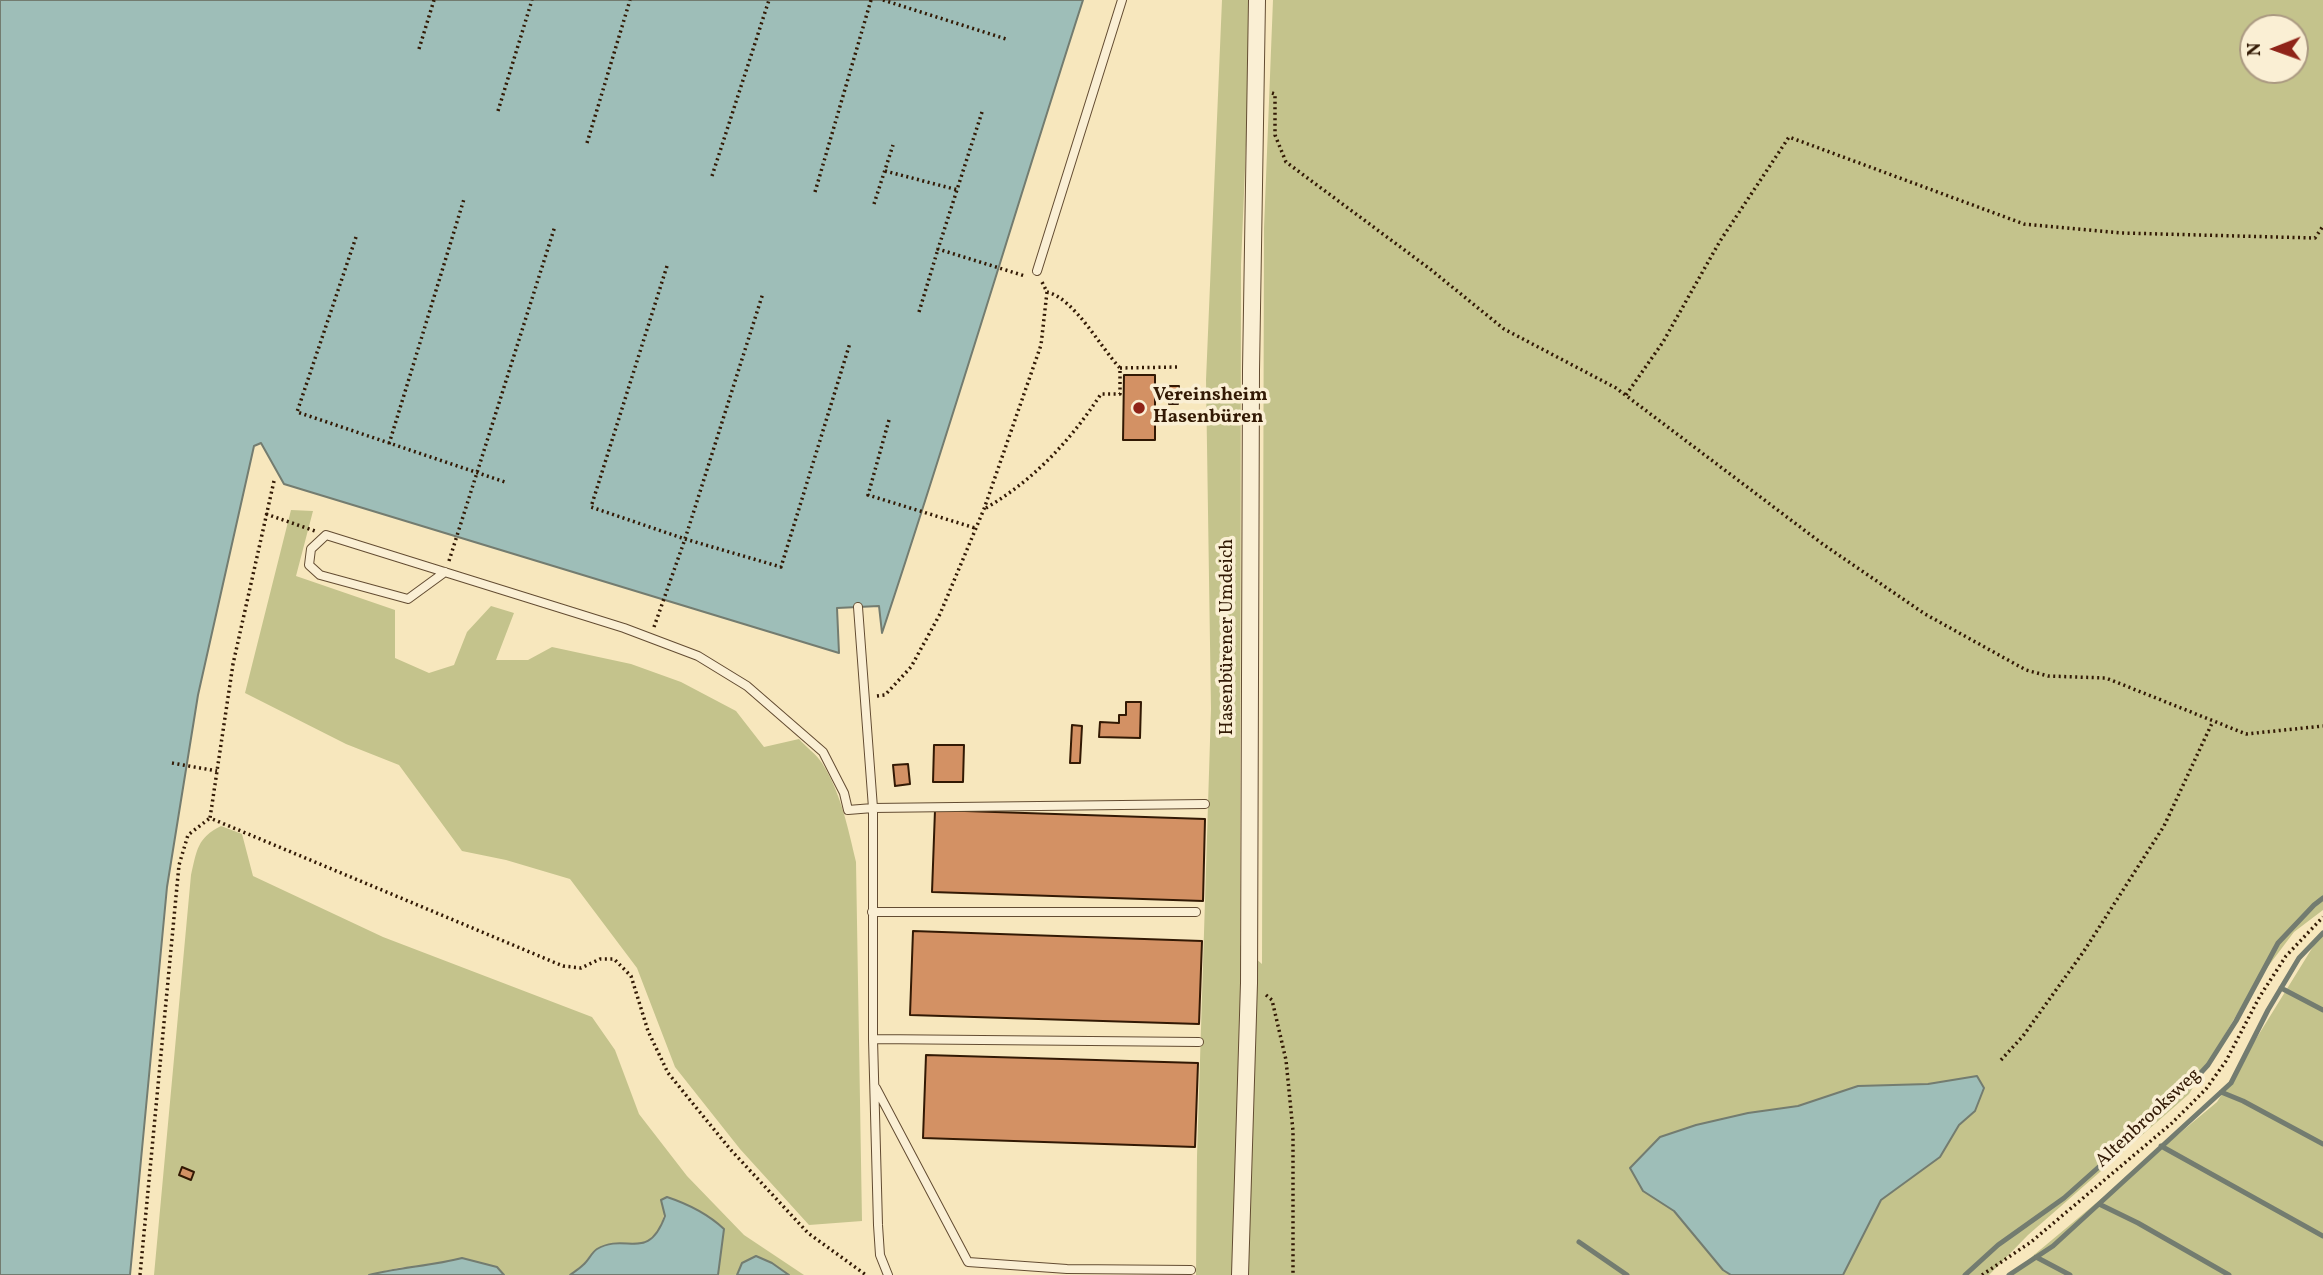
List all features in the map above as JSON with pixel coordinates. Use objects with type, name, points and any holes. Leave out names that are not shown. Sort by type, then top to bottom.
[{"type":"street","name":"Hasenbürener Umdeich","points":[[1240,1275],[1249,983],[1251,383],[1257,0]]},
{"type":"lane","points":[[1037,271],[1122,0]]},
{"type":"lane","points":[[445,572],[408,599],[320,575],[309,565],[311,549],[326,535],[445,572],[651,638],[698,656],[747,686],[823,752],[844,793],[848,810],[1205,804]]},
{"type":"lane","points":[[858,607],[873,808],[873,1039],[880,1255],[888,1275]]},
{"type":"lane","points":[[872,912],[1196,912]]},
{"type":"lane","points":[[873,1039],[1199,1042]]},
{"type":"lane","points":[[874,1086],[968,1262],[1067,1269],[1191,1270]]},
{"type":"path","points":[[419,49],[434,0]]},
{"type":"path","points":[[498,111],[532,0]]},
{"type":"path","points":[[587,143],[630,0]]},
{"type":"path","points":[[712,176],[769,0]]},
{"type":"path","points":[[815,192],[871,0]]},
{"type":"path","points":[[883,0],[1006,39]]},
{"type":"path","points":[[1255,84],[1275,94],[1275,135],[1286,162],[1430,269],[1504,329],[1616,388],[1824,545],[1925,614],[2026,670],[2048,676],[2106,678],[2246,734],[2323,726]]},
{"type":"path","points":[[919,312],[982,112]]},
{"type":"path","points":[[1626,396],[1663,342],[1720,241],[1788,137],[2024,224],[2122,233],[2315,238],[2323,226]]},
{"type":"path","points":[[874,204],[893,145]]},
{"type":"path","points":[[885,171],[958,190]]},
{"type":"path","points":[[389,443],[464,198]]},
{"type":"path","points":[[445,572],[555,226]]},
{"type":"path","points":[[356,237],[297,412],[505,482]]},
{"type":"path","points":[[938,249],[1042,281]]},
{"type":"path","points":[[667,266],[591,507],[780,567],[850,343]]},
{"type":"path","points":[[864,697],[885,695],[911,667],[940,614],[984,509],[1041,345],[1047,292],[1037,271]]},
{"type":"path","points":[[984,509],[1013,492],[1054,456],[1079,428],[1101,394],[1120,394],[1121,368],[1067,304],[1057,294],[1047,292]]},
{"type":"path","points":[[651,638],[763,293]]},
{"type":"path","points":[[1121,368],[1177,368]]},
{"type":"path","points":[[889,420],[868,495],[976,528]]},
{"type":"path","points":[[140,1275],[179,865],[188,835],[210,818],[233,664],[274,481]]},
{"type":"path","points":[[266,514],[326,535]]},
{"type":"path","points":[[2001,1060],[2023,1036],[2084,951],[2164,826],[2213,721]]},
{"type":"path","points":[[172,763],[217,771]]},
{"type":"path","points":[[210,818],[563,967],[581,968],[600,959],[614,959],[631,976],[648,1031],[668,1073],[730,1149],[807,1233],[866,1275]]},
{"type":"path","name":"Altenbrooksweg","points":[[1982,1275],[2031,1242],[2172,1122],[2206,1089],[2226,1061],[2260,996],[2287,957],[2323,917]]},
{"type":"path","points":[[1249,983],[1272,1000],[1286,1060],[1293,1131],[1293,1275]]},
{"type":"shaded area","points":[[1222,0],[1249,0],[1250,48],[1241,265],[1240,945],[1262,964],[1264,228],[1273,0],[2323,0],[2323,910],[2294,932],[2257,981],[2189,1094],[2028,1235],[1989,1275],[1196,1275],[1197,1156],[1211,709],[1206,380]]},
{"type":"shaded area","points":[[291,510],[313,511],[296,576],[395,610],[395,658],[429,673],[454,665],[467,632],[491,606],[514,613],[496,660],[528,660],[552,647],[631,664],[681,682],[736,711],[764,747],[799,739],[820,760],[839,799],[856,862],[862,1221],[809,1225],[740,1149],[675,1067],[637,968],[570,879],[506,860],[462,851],[399,765],[346,744],[245,693]]},
{"type":"shaded area","points":[[221,826],[242,834],[253,876],[383,937],[592,1017],[615,1050],[639,1114],[687,1176],[744,1235],[804,1275],[789,1275],[772,1263],[742,1263],[737,1275],[718,1275],[724,1229],[697,1210],[667,1197],[663,1219],[652,1238],[639,1244],[615,1245],[596,1250],[578,1270],[569,1275],[504,1275],[497,1267],[462,1258],[369,1275],[154,1275],[191,875],[203,840]]},
{"type":"shaded area","points":[[2323,934],[2323,1275],[2010,1275],[2217,1102]]},
{"type":"water","points":[[0,0],[1083,0],[882,633],[879,606],[837,608],[839,653],[284,484],[261,443],[254,446],[198,695],[167,887],[130,1275],[0,1275]]},
{"type":"water","points":[[1977,1076],[1984,1088],[1975,1111],[1959,1125],[1940,1157],[1881,1200],[1843,1275],[1731,1275],[1723,1270],[1674,1211],[1643,1191],[1630,1168],[1660,1137],[1696,1125],[1748,1113],[1798,1106],[1858,1086],[1928,1084]]},
{"type":"water","points":[[667,1197],[697,1210],[724,1229],[718,1275],[570,1275],[597,1249],[617,1243],[644,1243],[651,1239],[665,1216],[661,1200]]},
{"type":"water","points":[[756,1256],[789,1275],[737,1275],[742,1263]]},
{"type":"water","points":[[462,1258],[497,1267],[504,1275],[369,1275],[439,1263]]},
{"type":"building","name":"Vereinsheim Hasenbüren","points":[[1124,375],[1155,375],[1155,440],[1123,440]]},
{"type":"building","points":[[1169,386],[1179,386],[1178,404],[1169,404]]},
{"type":"building","points":[[1126,702],[1141,702],[1140,738],[1099,737],[1100,722],[1119,723],[1119,715],[1126,715]]},
{"type":"building","points":[[1072,725],[1082,726],[1080,763],[1070,763]]},
{"type":"building","points":[[934,745],[964,745],[963,782],[933,782]]},
{"type":"building","points":[[908,764],[910,784],[895,786],[893,765]]},
{"type":"building","points":[[935,810],[1205,819],[1203,901],[932,892]]},
{"type":"building","points":[[913,931],[1202,941],[1199,1024],[910,1015]]},
{"type":"building","points":[[926,1055],[1198,1063],[1195,1147],[923,1138]]},
{"type":"building","points":[[182,1167],[194,1172],[191,1180],[179,1175]]},
{"type":"waterway","points":[[1965,1275],[1998,1245],[2064,1198],[2184,1091],[2208,1065],[2236,1021],[2278,943],[2323,898]]},
{"type":"waterway","points":[[2009,1275],[2053,1246],[2231,1083],[2268,1010],[2299,958],[2323,933]]},
{"type":"waterway","points":[[2281,988],[2323,1010]]},
{"type":"waterway","points":[[2221,1092],[2323,1144]]},
{"type":"waterway","points":[[2161,1146],[2323,1236]]},
{"type":"waterway","points":[[2099,1204],[2229,1275]]},
{"type":"waterway","points":[[1579,1242],[1627,1275]]},
{"type":"waterway","points":[[2036,1257],[2070,1275]]},
{"type":"place","name":"Vereinsheim Hasenbüren","points":[[1139,408]]}]
